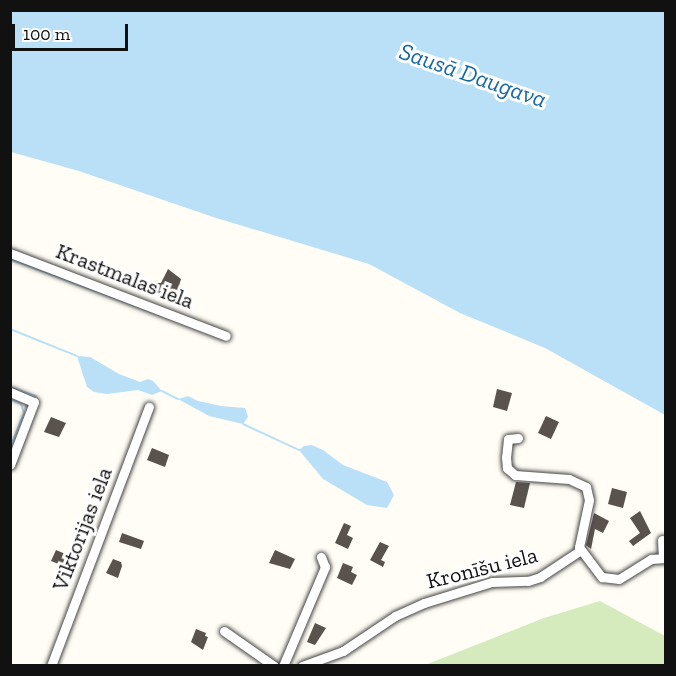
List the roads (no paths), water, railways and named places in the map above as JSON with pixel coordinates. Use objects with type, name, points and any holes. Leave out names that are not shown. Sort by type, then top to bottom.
[{"type":"street","name":"Krastmalas iela","points":[[10,253],[226,336]]},
{"type":"street","points":[[10,392],[34,402],[10,465]]},
{"type":"street","name":"Viktorijas iela","points":[[51,666],[149,407]]},
{"type":"street","points":[[518,438],[508,439],[506,457],[507,468],[515,475],[569,479],[586,487],[589,500],[579,541],[581,550],[602,577],[613,580],[651,559],[664,558],[662,540]]},
{"type":"street","name":"Kronīšu iela","points":[[302,666],[343,651],[395,616],[424,603],[492,582],[540,577],[581,550]]},
{"type":"street","points":[[283,666],[325,567],[321,557]]},
{"type":"street","points":[[224,631],[274,666]]},
{"type":"water","name":"Sausā Daugava","points":[[11,10],[665,11],[665,415],[545,348],[460,313],[369,264],[213,217],[79,171],[11,152]]},
{"type":"water","points":[[77,356],[90,357],[119,374],[140,382],[148,379],[153,381],[162,391],[152,395],[138,390],[107,394],[94,392],[87,387]]},
{"type":"water","points":[[188,396],[198,401],[221,406],[245,408],[248,417],[243,424],[209,416],[178,399]]},
{"type":"water","points":[[312,445],[343,465],[387,482],[394,495],[387,508],[367,505],[323,479],[299,450],[304,446]]},
{"type":"waterway","points":[[10,259],[162,316]]},
{"type":"waterway","points":[[10,329],[77,356]]},
{"type":"waterway","points":[[10,387],[36,396]]},
{"type":"waterway","points":[[162,391],[178,399]]},
{"type":"waterway","points":[[10,399],[21,404],[24,413],[10,447]]},
{"type":"waterway","points":[[243,424],[299,450]]}]
